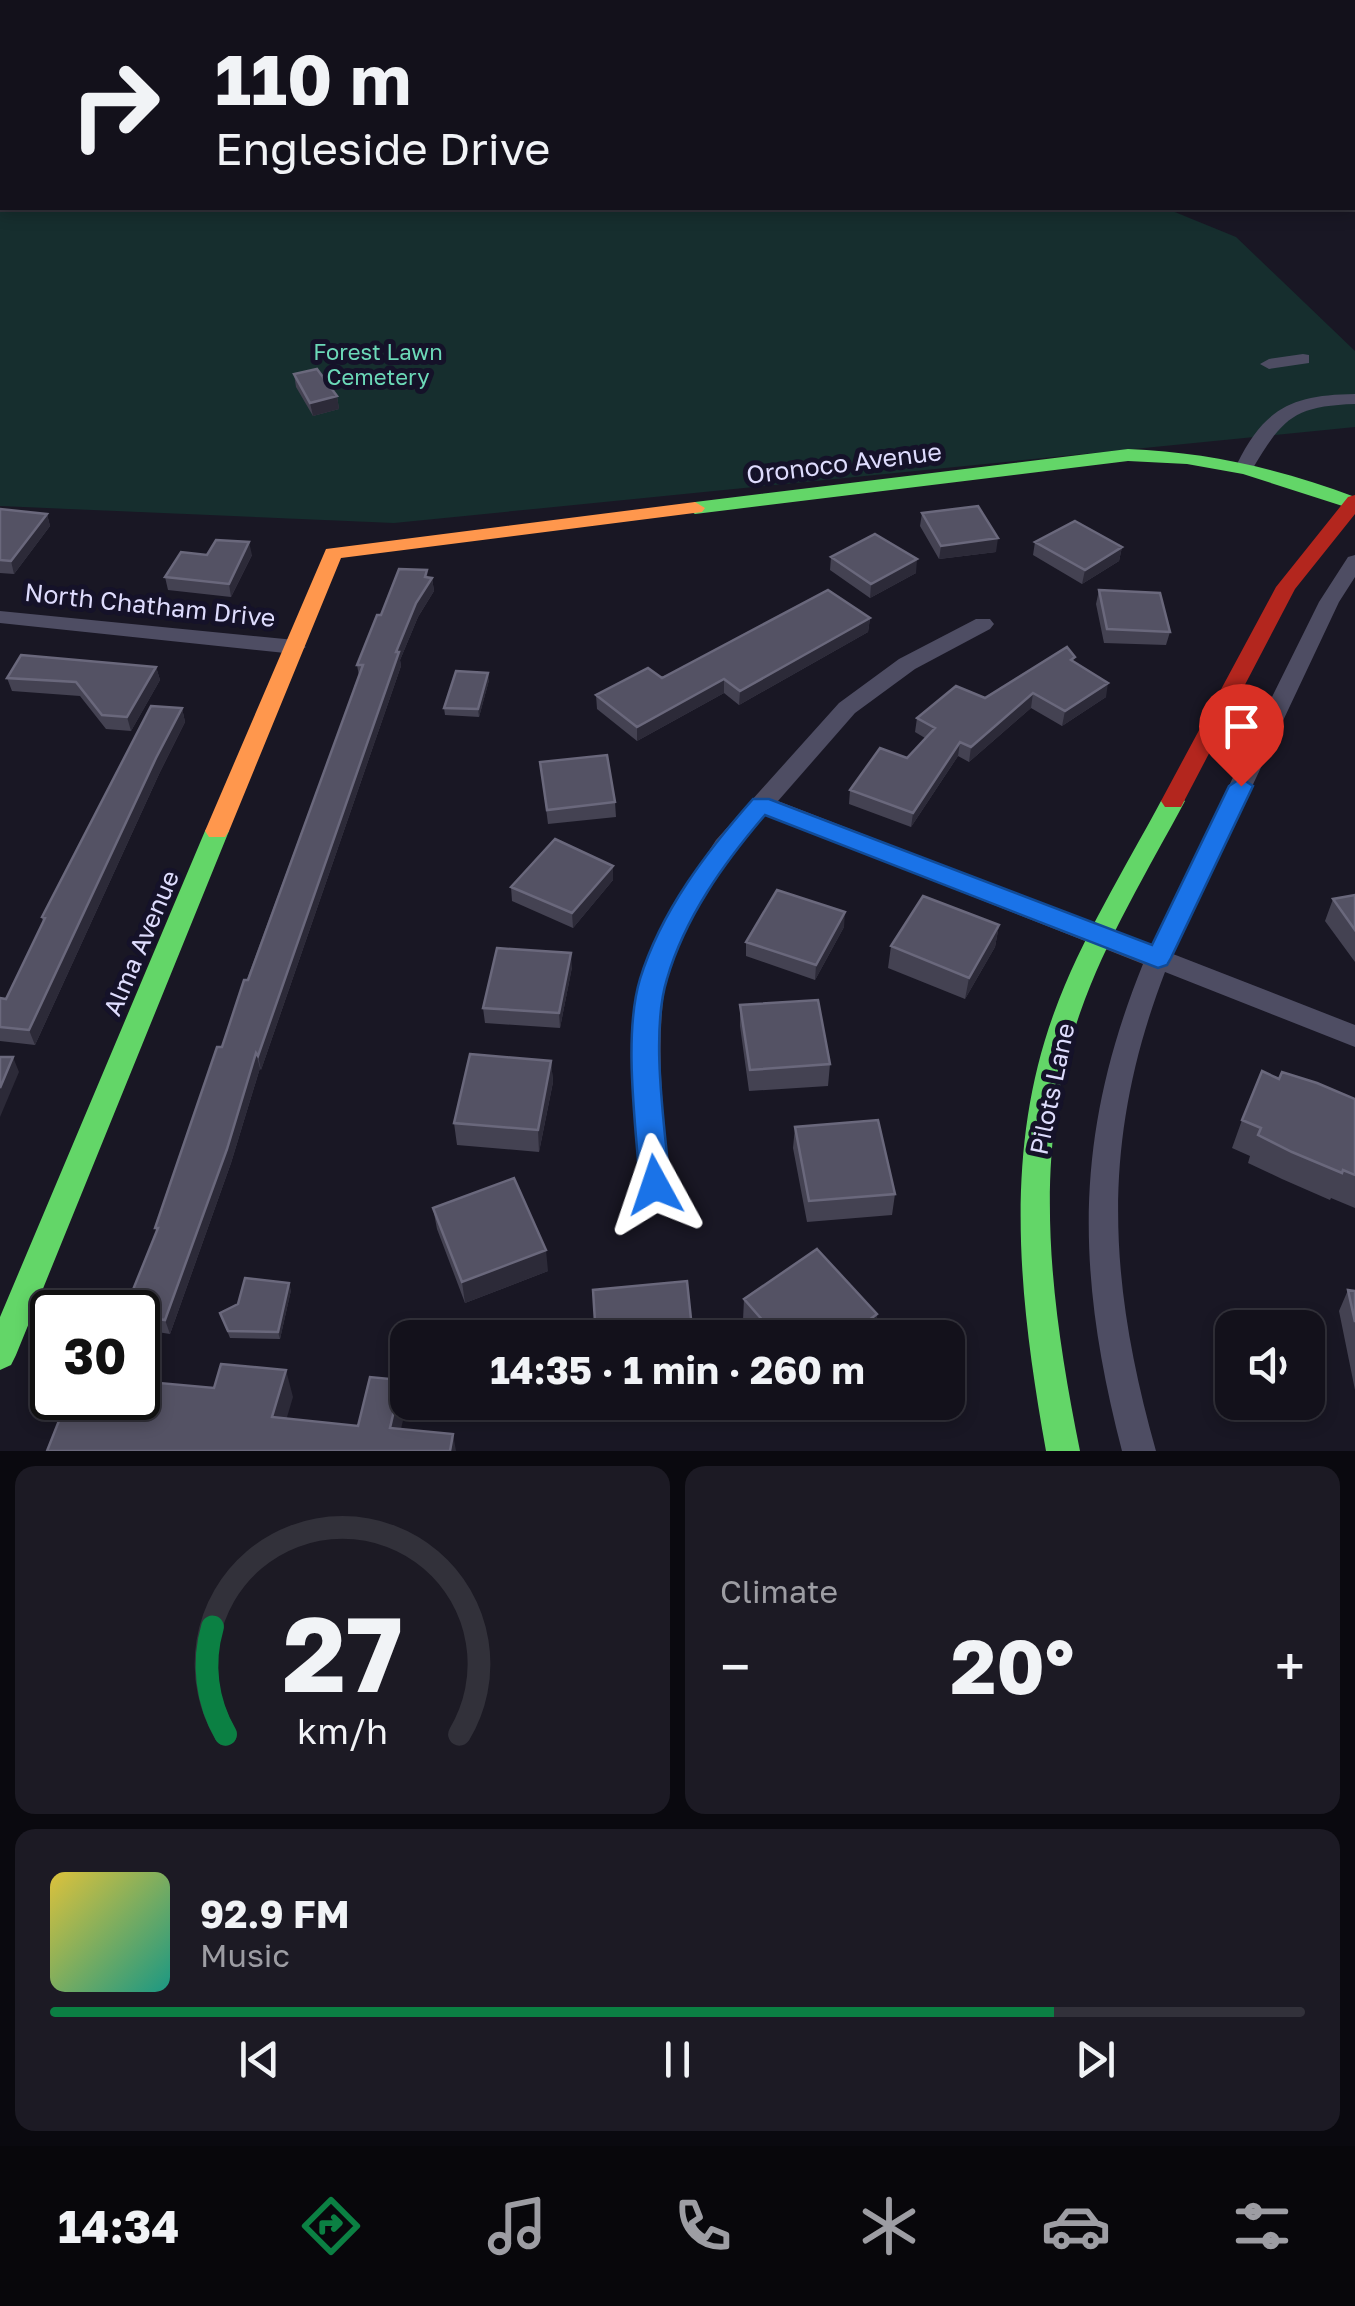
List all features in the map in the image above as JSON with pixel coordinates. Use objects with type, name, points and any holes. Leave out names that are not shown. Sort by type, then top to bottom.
[{"type":"street","points":[[1269,364],[1302,359]]},
{"type":"street","points":[[1246,464],[1264,428],[1280,414],[1304,404],[1355,400]]},
{"type":"street","name":"Oronoco Avenue","points":[[333,553],[1103,457],[1188,456],[1246,464],[1354,502]]},
{"type":"street","name":"Pilots Lane","points":[[1063,1451],[1043,1359],[1034,1276],[1036,1164],[1045,1096],[1062,1030],[1102,936],[1300,562],[1354,502]]},
{"type":"street","name":"Alma Avenue","points":[[0,1354],[333,553]]},
{"type":"street","points":[[1138,1451],[1113,1347],[1102,1239],[1103,1160],[1117,1073],[1135,1012],[1158,958],[1330,602],[1355,561]]},
{"type":"street","name":"North Chatham Drive","points":[[0,617],[295,647]]},
{"type":"street","points":[[655,1185],[646,1070],[652,982],[674,926],[725,846],[860,698],[907,664],[982,624]]},
{"type":"street","points":[[1224,701],[1274,717]]},
{"type":"street","points":[[761,804],[1355,1036]]},
{"type":"green space","name":"Forest Lawn Cemetery","points":[[0,210],[1170,210],[1236,237],[1355,351],[1355,427],[394,523],[0,506]]},
{"type":"building","points":[[317,369],[337,396],[310,403],[294,374]]},
{"type":"building","points":[[978,506],[998,538],[941,546],[922,513]]},
{"type":"building","points":[[0,509],[47,514],[11,561],[0,560]]},
{"type":"building","points":[[1075,521],[1122,547],[1085,570],[1035,542]]},
{"type":"building","points":[[875,534],[917,559],[871,584],[831,557]]},
{"type":"building","points":[[216,540],[249,542],[229,584],[165,577],[181,552],[207,555]]},
{"type":"building","points":[[399,569],[427,570],[425,577],[432,578],[416,603],[396,652],[258,1056],[256,1053],[227,1149],[165,1320],[160,1319],[160,1290],[133,1290],[158,1228],[217,1047],[222,1047],[244,980],[248,980],[363,665],[357,665],[377,615],[381,615]]},
{"type":"building","points":[[828,590],[870,618],[740,691],[724,679],[637,727],[596,695],[648,668],[662,678]]},
{"type":"building","points":[[1099,590],[1160,593],[1170,632],[1107,629]]},
{"type":"building","points":[[1067,647],[1075,657],[1071,660],[1108,683],[1065,711],[1033,693],[971,747],[960,742],[913,813],[850,790],[880,748],[907,758],[935,728],[917,718],[956,686],[985,698]]},
{"type":"building","points":[[21,655],[156,667],[127,717],[102,715],[76,682],[7,678]]},
{"type":"building","points":[[456,671],[488,673],[478,709],[444,708]]},
{"type":"building","points":[[151,706],[182,708],[29,1030],[0,1027],[0,998],[6,999],[45,918],[42,917]]},
{"type":"building","points":[[607,755],[615,802],[547,810],[540,762]]},
{"type":"building","points":[[555,839],[613,866],[572,913],[511,887]]},
{"type":"building","points":[[777,890],[845,912],[816,965],[746,942]]},
{"type":"building","points":[[1355,895],[1355,930],[1333,899]]},
{"type":"building","points":[[923,896],[999,925],[969,978],[891,946]]},
{"type":"building","points":[[497,948],[571,953],[559,1013],[483,1008]]},
{"type":"building","points":[[818,1000],[830,1064],[750,1070],[740,1005]]},
{"type":"building","points":[[470,1054],[551,1061],[538,1130],[454,1123]]},
{"type":"building","points":[[0,1057],[13,1057],[0,1088]]},
{"type":"building","points":[[1262,1071],[1279,1079],[1282,1072],[1355,1099],[1355,1175],[1292,1152],[1258,1135],[1261,1128],[1242,1120]]},
{"type":"building","points":[[878,1120],[895,1194],[809,1201],[795,1127]]},
{"type":"building","points":[[514,1178],[546,1250],[462,1282],[433,1208]]},
{"type":"building","points":[[817,1249],[877,1314],[869,1320],[762,1320],[744,1299]]},
{"type":"building","points":[[245,1278],[289,1283],[278,1332],[228,1331],[220,1313],[238,1304]]},
{"type":"building","points":[[687,1281],[691,1320],[595,1320],[593,1290]]},
{"type":"building","points":[[1348,1290],[1355,1291],[1355,1322]]},
{"type":"building","points":[[221,1364],[286,1370],[272,1417],[358,1426],[370,1377],[390,1379],[390,1428],[453,1434],[450,1451],[47,1451],[59,1420],[160,1420],[160,1383],[214,1388]]},
{"type":"traffic: fast","points":[[695,508],[1128,455],[1187,458],[1244,468],[1355,504]]},
{"type":"traffic: fast","points":[[1063,1451],[1044,1342],[1034,1231],[1040,1120],[1050,1066],[1078,985],[1173,801]]},
{"type":"traffic: fast","points":[[0,1355],[217,831]]},
{"type":"traffic: slow","points":[[217,831],[333,553],[695,508]]},
{"type":"traffic: jam","points":[[1173,801],[1286,587],[1355,501]]},
{"type":"route","points":[[655,1185],[646,1070],[652,982],[674,926],[725,846],[761,804],[1158,958],[1241,786]]}]
